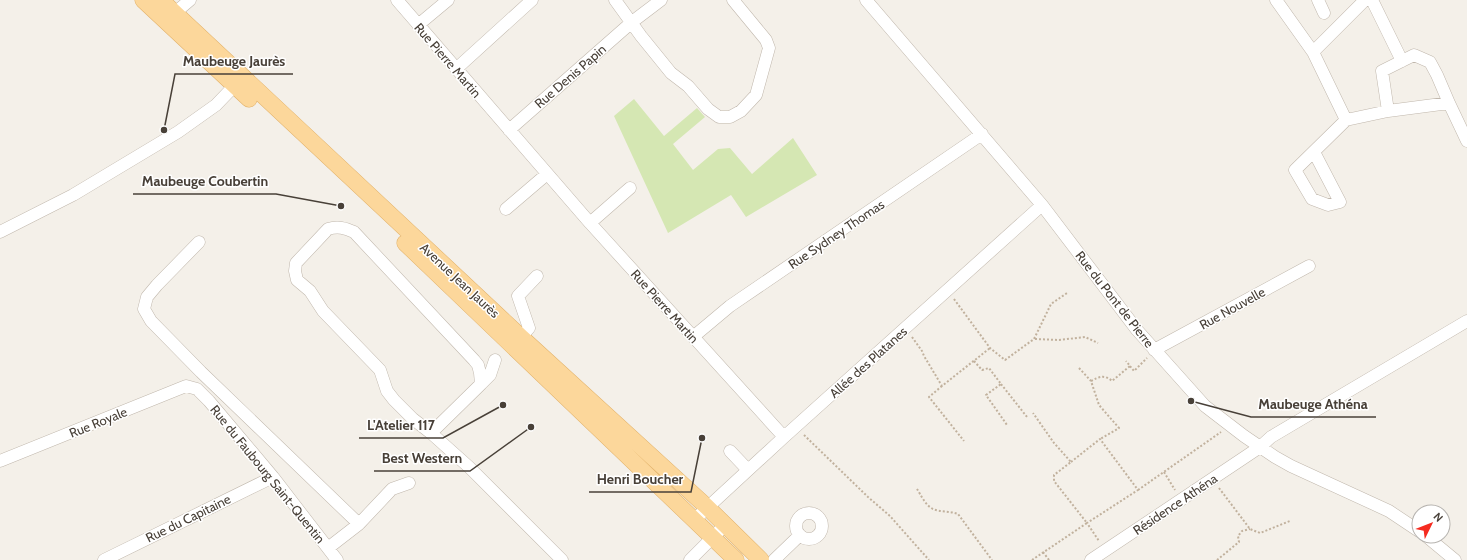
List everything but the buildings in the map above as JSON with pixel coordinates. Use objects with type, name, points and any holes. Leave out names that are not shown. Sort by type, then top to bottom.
[{"type":"main road","name":"Avenue Jean Jaurès","points":[[143,0],[170,17],[736,560]]},
{"type":"main road","name":"Avenue Jean Jaurès","points":[[161,0],[170,17]]},
{"type":"main road","name":"Avenue Jean Jaurès","points":[[238,82],[384,208],[521,337],[707,507],[761,560]]},
{"type":"street","points":[[170,17],[190,0]]},
{"type":"street","name":"Rue Pierre Martin","points":[[396,0],[590,223],[784,437]]},
{"type":"street","points":[[418,25],[448,0]]},
{"type":"street","points":[[456,69],[532,0]]},
{"type":"street","points":[[615,0],[671,72],[688,86],[708,109],[719,116],[730,118],[741,111],[756,95],[769,48],[766,40],[733,0]]},
{"type":"street","name":"Rue Denis Papin","points":[[509,130],[632,22],[660,0]]},
{"type":"street","name":"Rue du Pont de Pierre","points":[[866,0],[1042,205],[1136,330],[1205,406],[1260,447],[1291,466],[1389,512],[1411,525]]},
{"type":"street","points":[[1276,0],[1313,52],[1346,120]]},
{"type":"street","points":[[1318,0],[1324,13]]},
{"type":"street","points":[[1313,52],[1365,0]]},
{"type":"street","points":[[1372,0],[1402,61]]},
{"type":"street","points":[[1388,111],[1382,71],[1414,55],[1430,62],[1467,141]]},
{"type":"street","points":[[0,232],[73,195],[178,132],[216,105],[238,82]]},
{"type":"street","points":[[1314,152],[1346,120],[1388,111],[1449,103]]},
{"type":"street","name":"Rue Sydney Thomas","points":[[693,337],[730,306],[982,134]]},
{"type":"street","points":[[506,209],[547,174]]},
{"type":"street","points":[[590,223],[630,188]]},
{"type":"street","name":"Allée des Platanes","points":[[694,520],[795,426],[1042,205]]},
{"type":"street","points":[[481,384],[478,365],[474,360],[354,232],[345,228],[334,227],[328,229],[296,263],[295,271],[297,280],[310,291],[323,311],[380,370],[387,391],[394,400],[413,419],[469,467],[556,558]]},
{"type":"street","points":[[199,242],[147,297],[144,309],[151,321],[201,372],[359,524]]},
{"type":"street","name":"Rue Nouvelle","points":[[1154,350],[1309,266]]},
{"type":"street","points":[[521,337],[529,328],[518,296],[537,276]]},
{"type":"street","name":"Résidence Athéna","points":[[1091,560],[1213,479],[1271,438],[1467,321]]},
{"type":"street","points":[[431,433],[490,375],[495,360]]},
{"type":"street","name":"Rue Royale","points":[[0,461],[186,386],[197,389]]},
{"type":"street","name":"Rue du Faubourg Saint-Quentin","points":[[197,389],[209,401],[273,477],[337,560]]},
{"type":"street","points":[[730,451],[748,470]]},
{"type":"street","name":"Rue du Capitaine","points":[[104,560],[273,477]]},
{"type":"street","points":[[328,548],[359,524],[392,490],[409,483]]},
{"type":"street","points":[[690,560],[725,525]]},
{"type":"street","points":[[774,560],[800,535]]},
{"type":"street","points":[[1436,544],[1455,560]]},
{"type":"path","points":[[947,290],[990,348],[1005,360],[1034,339],[1051,304],[1067,293]]},
{"type":"path","points":[[905,328],[922,351],[942,386]]},
{"type":"path","points":[[1034,339],[1059,340],[1085,337],[1098,343]]},
{"type":"path","points":[[964,441],[930,397],[990,348]]},
{"type":"path","points":[[1126,361],[1134,371],[1154,350]]},
{"type":"path","points":[[974,360],[982,370],[989,368],[1027,417]]},
{"type":"path","points":[[1090,381],[1100,376],[1108,377],[1112,381],[1130,366]]},
{"type":"path","points":[[1079,368],[1090,381],[1099,405],[1119,428],[1100,439],[1054,475],[1054,481],[1087,523],[1105,551]]},
{"type":"path","points":[[1001,384],[986,395],[1008,425]]},
{"type":"path","points":[[1033,413],[1054,443],[1072,462]]},
{"type":"path","points":[[1032,560],[1138,490],[1229,425]]},
{"type":"path","points":[[795,426],[868,497],[890,516],[929,560]]},
{"type":"path","points":[[1100,439],[1138,490]]},
{"type":"path","points":[[1164,472],[1181,500]]},
{"type":"path","points":[[1213,479],[1250,529],[1260,533],[1290,521]]},
{"type":"path","points":[[917,489],[925,502],[933,509],[958,514],[992,560]]},
{"type":"path","points":[[1217,560],[1239,542],[1238,536],[1242,531],[1250,529]]},
{"type":"path","points":[[1043,552],[1049,560]]},
{"type":"green space","points":[[634,99],[664,136],[697,108],[705,117],[673,144],[693,170],[718,149],[730,148],[752,174],[793,138],[817,175],[746,217],[731,195],[668,233],[614,116]]},
{"type":"place","name":"Maubeuge Jaurès","points":[[164,130]]},
{"type":"place","name":"Maubeuge Coubertin","points":[[341,206]]},
{"type":"place","name":"Maubeuge Athéna","points":[[1191,401]]},
{"type":"place","name":"L'Atelier 117","points":[[503,405]]},
{"type":"place","name":"Best Western","points":[[531,427]]},
{"type":"place","name":"Henri Boucher","points":[[702,438]]}]
